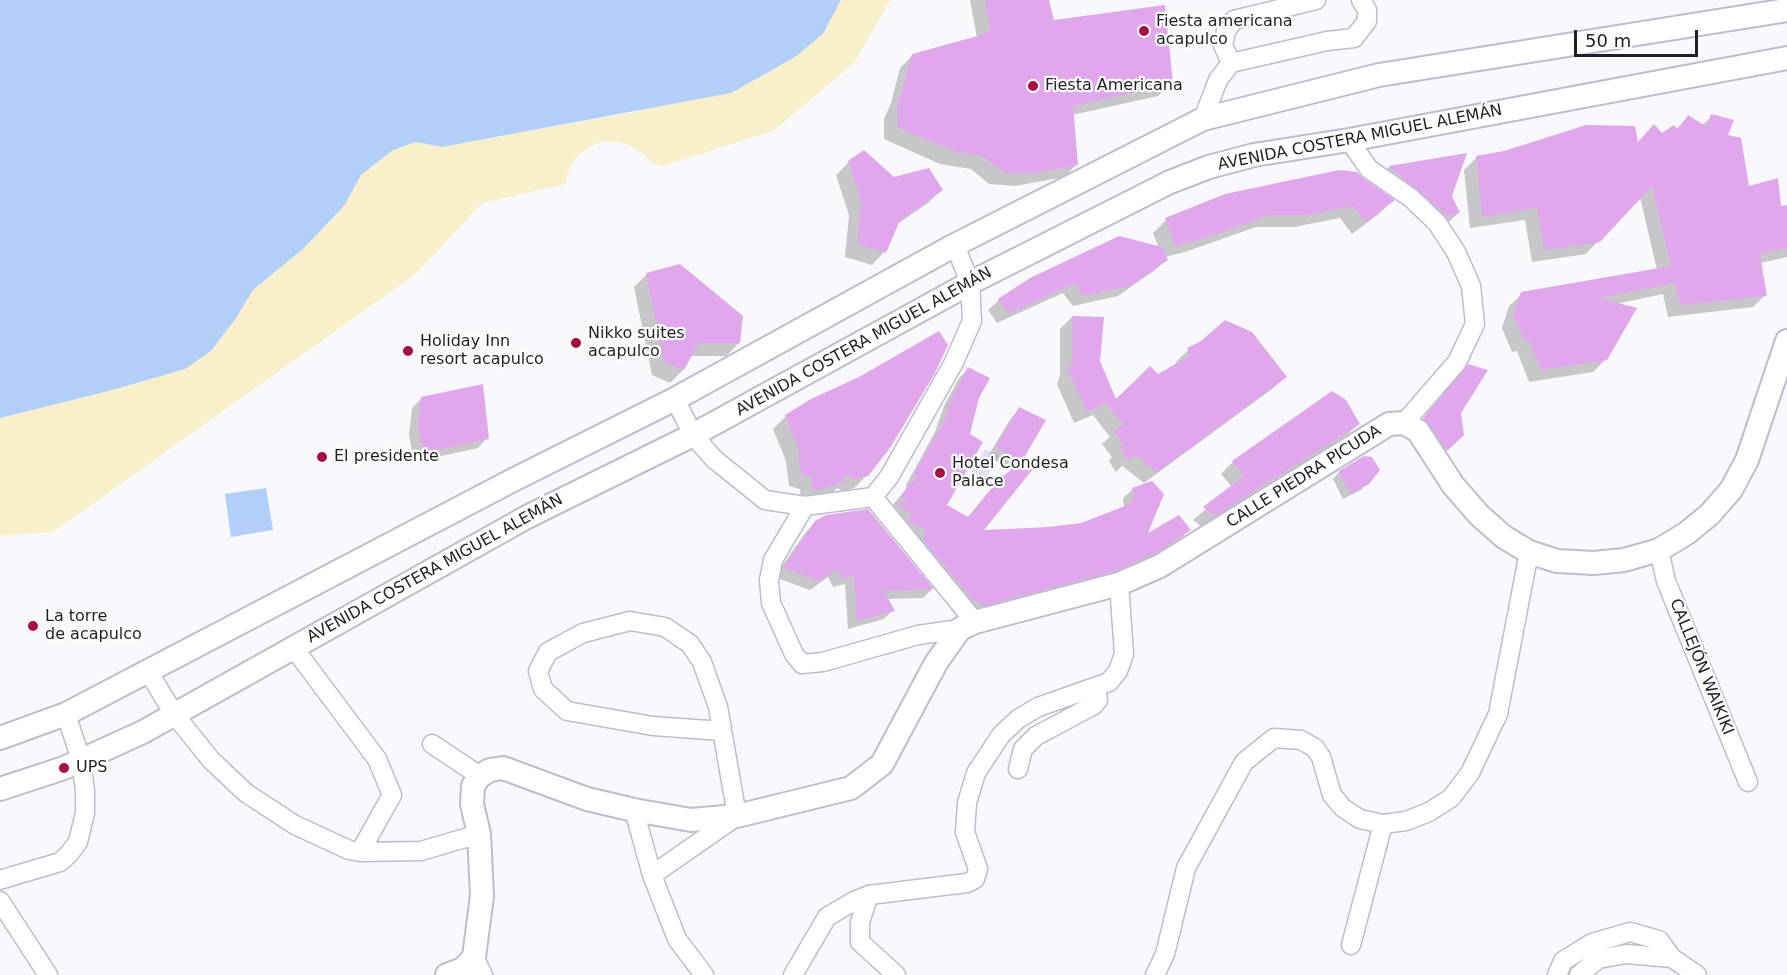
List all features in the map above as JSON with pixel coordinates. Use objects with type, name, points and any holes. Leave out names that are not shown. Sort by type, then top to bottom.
[{"type":"main road","points":[[0,738],[66,714],[513,480],[675,399],[955,245],[1203,119],[1379,75],[1787,10]]},
{"type":"main road","name":"AVENIDA COSTERA MIGUEL ALEMÁN","points":[[0,789],[64,768],[143,732],[527,517],[693,435],[970,283],[1170,183],[1209,167],[1254,155],[1349,140],[1787,58]]},
{"type":"main road","points":[[1404,423],[1418,430],[1454,485],[1479,515],[1504,537],[1529,552],[1557,561],[1594,563],[1624,560],[1659,550],[1687,533],[1710,514],[1731,490],[1747,460],[1787,341]]},
{"type":"main road","name":"CALLE PIEDRA PICUDA","points":[[968,626],[1119,584],[1160,566],[1389,424],[1404,423]]},
{"type":"main road","points":[[447,975],[479,966],[482,896],[479,834],[472,804],[473,786],[480,776],[490,770],[503,768],[587,799],[691,820],[737,816],[851,788],[882,764],[936,663],[968,626]]},
{"type":"street","points":[[1231,63],[1223,45],[1226,31],[1234,20],[1316,0]]},
{"type":"street","points":[[1203,119],[1218,80],[1231,63],[1327,41],[1354,38],[1367,21],[1367,10],[1361,0]]},
{"type":"street","name":"CALLE PIEDRA PICUDA","points":[[1349,140],[1369,169],[1411,198],[1437,223],[1456,252],[1471,286],[1475,324],[1457,362],[1404,423]]},
{"type":"street","points":[[675,399],[693,435],[714,459],[765,500],[805,506],[873,497],[889,477],[953,364],[972,321],[970,283],[955,245]]},
{"type":"street","points":[[873,497],[968,626]]},
{"type":"street","name":"CALLE PIEDRA PICUDA","points":[[805,506],[773,560],[769,580],[771,603],[794,654],[802,664],[823,662],[918,635],[968,626]]},
{"type":"street","name":"CALLEJÓN WAIKIKI","points":[[1659,550],[1666,580],[1748,782]]},
{"type":"street","points":[[1155,975],[1165,954],[1186,868],[1244,762],[1274,738],[1301,740],[1315,748],[1332,795],[1343,808],[1360,819],[1383,824],[1406,821],[1429,812],[1451,798],[1470,773],[1497,714],[1529,552]]},
{"type":"street","points":[[793,975],[827,916],[861,898],[967,884],[975,879],[978,869],[966,832],[967,803],[976,773],[1001,735],[1018,718],[1038,707],[1109,682],[1118,671],[1124,654],[1119,584]]},
{"type":"street","points":[[652,875],[737,816],[718,707],[702,662],[690,644],[665,627],[630,621],[583,633],[548,652],[538,671],[543,689],[567,711],[653,726],[722,731]]},
{"type":"street","points":[[293,647],[377,759],[392,795],[360,852]]},
{"type":"street","points":[[148,671],[174,714],[211,760],[246,793],[295,825],[349,850],[360,852],[421,851],[479,834]]},
{"type":"street","points":[[1018,769],[1023,749],[1036,736],[1094,705],[1098,700],[1096,688]]},
{"type":"street","points":[[0,880],[51,866],[69,854],[78,842],[86,813],[81,760],[66,714]]},
{"type":"street","points":[[432,744],[480,776]]},
{"type":"street","points":[[634,810],[652,875],[677,939],[704,975]]},
{"type":"street","points":[[1351,945],[1383,824]]},
{"type":"street","points":[[861,898],[860,942],[896,975]]},
{"type":"street","points":[[0,901],[48,975]]},
{"type":"street","points":[[1557,975],[1563,961],[1592,943],[1630,932],[1659,940],[1672,958],[1697,975]]},
{"type":"street","points":[[1580,975],[1598,959],[1626,954],[1672,958]]},
{"type":"shaded area","points":[[985,449],[999,456],[983,483],[969,475]]},
{"type":"sand","points":[[841,0],[890,0],[855,62],[773,131],[662,166],[651,163],[645,155],[629,145],[620,142],[600,142],[576,157],[567,174],[566,184],[482,203],[417,273],[53,532],[0,536],[0,418],[109,391],[185,369],[211,351],[236,318],[253,290],[304,248],[344,206],[361,175],[393,150],[416,142],[442,147],[640,111],[795,57],[823,34]]},
{"type":"water","points":[[0,0],[841,0],[823,34],[795,57],[731,93],[442,147],[416,142],[393,150],[361,175],[344,206],[304,248],[253,290],[236,318],[211,351],[185,369],[109,391],[0,418]]},
{"type":"water","points":[[266,488],[273,530],[231,537],[225,494]]},
{"type":"building","name":"Fiesta Americana","points":[[985,0],[1049,0],[1054,20],[1165,5],[1173,84],[1073,106],[1078,165],[1029,174],[1003,172],[984,157],[954,151],[897,127],[897,104],[912,54],[990,31]]},
{"type":"building","points":[[1711,114],[1734,120],[1728,135],[1741,138],[1749,186],[1778,178],[1781,206],[1787,205],[1787,248],[1760,254],[1767,296],[1680,305],[1675,283],[1599,298],[1637,308],[1607,360],[1541,370],[1529,340],[1524,340],[1513,315],[1521,292],[1671,266],[1652,186],[1600,242],[1544,250],[1537,208],[1482,217],[1476,156],[1504,151],[1586,125],[1635,126],[1638,142],[1654,124],[1662,133],[1674,125],[1678,130],[1688,115],[1707,127]]},
{"type":"building","points":[[864,150],[894,177],[929,168],[943,190],[900,220],[886,253],[857,244],[861,201],[848,161]]},
{"type":"building","points":[[1467,153],[1452,196],[1460,213],[1447,216],[1389,166]]},
{"type":"building","points":[[1339,170],[1357,172],[1395,200],[1366,222],[1353,206],[1308,215],[1270,215],[1175,246],[1165,218],[1225,194]]},
{"type":"building","points":[[1119,236],[1162,247],[1168,260],[1130,286],[1084,296],[1075,283],[1008,313],[998,299],[1030,278]]},
{"type":"building","points":[[680,264],[743,316],[740,343],[699,343],[684,370],[664,362],[646,273]]},
{"type":"building","points":[[1072,316],[1104,317],[1100,361],[1116,399],[1150,366],[1158,374],[1191,355],[1187,348],[1201,341],[1225,320],[1252,332],[1287,377],[1157,472],[1135,455],[1129,461],[1120,447],[1123,444],[1114,431],[1123,425],[1106,403],[1087,412],[1068,371],[1072,362]]},
{"type":"building","points":[[939,331],[948,345],[935,373],[890,448],[868,476],[853,479],[843,474],[845,482],[812,491],[812,477],[801,475],[798,448],[785,415],[811,399],[859,377]]},
{"type":"building","points":[[1468,364],[1488,370],[1461,413],[1464,435],[1447,451],[1423,418]]},
{"type":"building","points":[[968,367],[990,378],[979,398],[970,434],[983,442],[947,505],[968,517],[999,479],[1021,463],[1033,469],[984,530],[1081,523],[1130,504],[1134,495],[1132,488],[1152,481],[1164,494],[1148,533],[1179,515],[1191,530],[1159,551],[1115,571],[984,606],[973,600],[923,540],[926,530],[908,522],[911,513],[894,503],[908,502],[901,498],[909,483],[916,480],[914,474],[944,421],[953,395]]},
{"type":"building","points":[[483,384],[489,439],[423,453],[418,424],[421,397]]},
{"type":"building","points":[[1332,391],[1346,400],[1360,424],[1215,516],[1203,507],[1244,476],[1232,461]]},
{"type":"building","points":[[1019,407],[1046,420],[1021,463],[996,447]]},
{"type":"building","points":[[1364,456],[1372,457],[1380,470],[1369,484],[1350,494],[1339,471]]},
{"type":"building","points":[[868,509],[934,589],[884,591],[895,611],[857,621],[854,576],[842,579],[838,569],[820,581],[783,568],[815,521],[826,515]]},
{"type":"place","name":"Fiesta americana acapulco","points":[[1144,31]]},
{"type":"place","name":"Fiesta Americana","points":[[1033,86]]},
{"type":"place","name":"Nikko suites acapulco","points":[[576,343]]},
{"type":"place","name":"Holiday Inn resort acapulco","points":[[408,351]]},
{"type":"place","name":"El presidente","points":[[322,457]]},
{"type":"place","name":"Hotel Condesa Palace","points":[[940,473]]},
{"type":"place","name":"La torre de acapulco","points":[[33,626]]},
{"type":"place","name":"UPS","points":[[64,768]]}]
